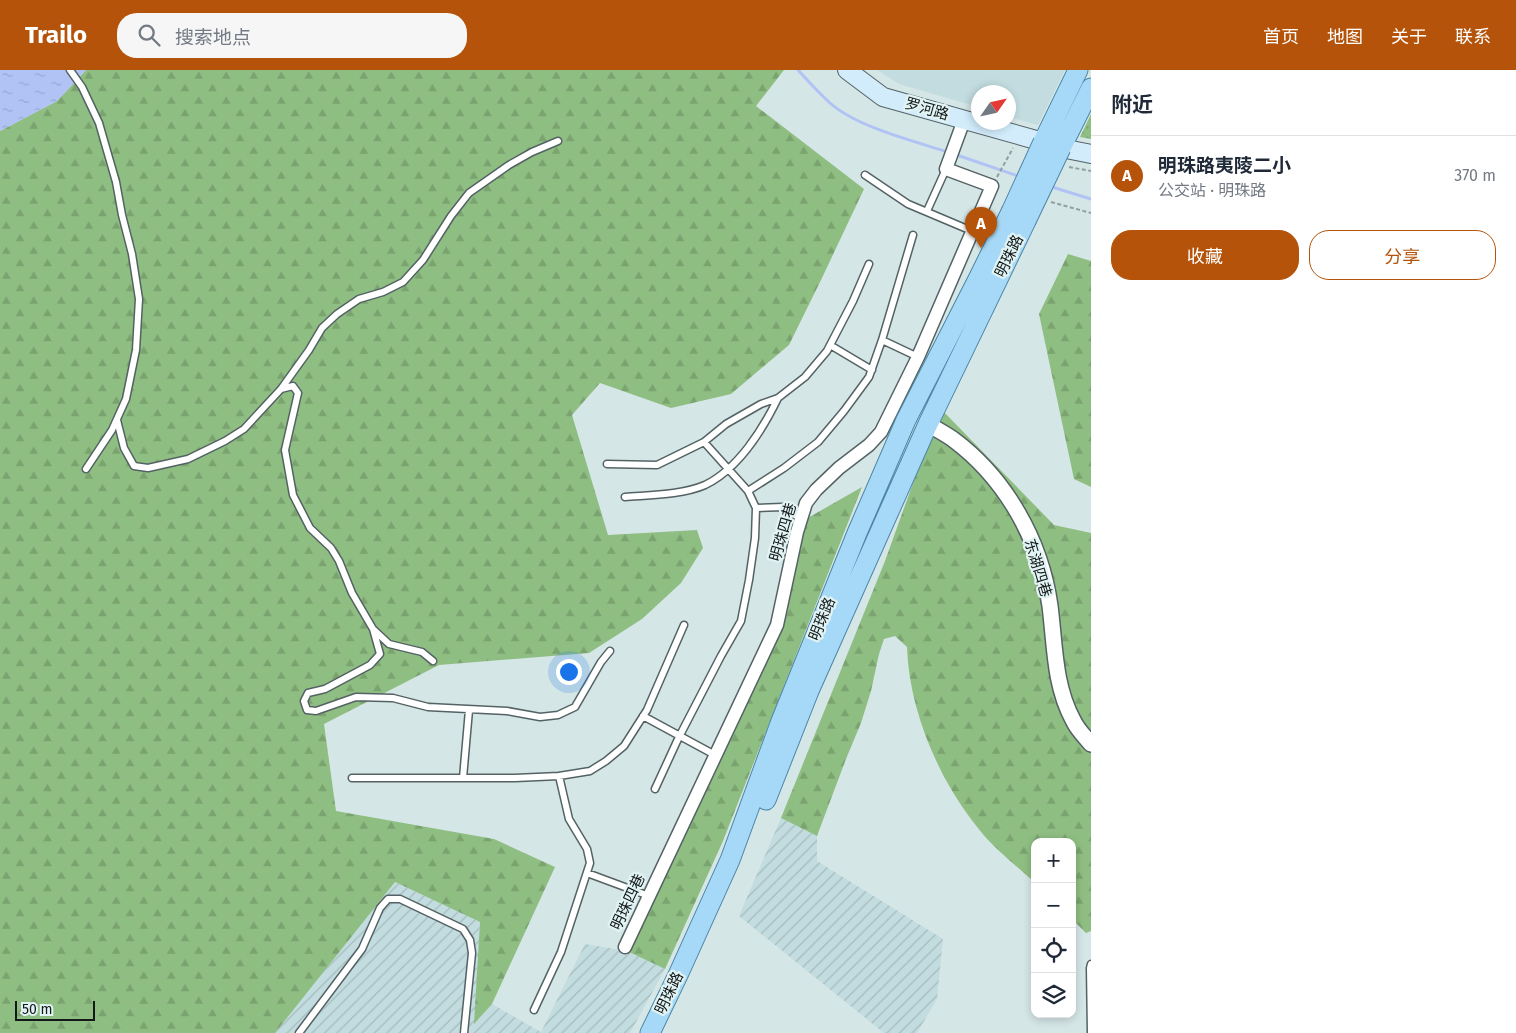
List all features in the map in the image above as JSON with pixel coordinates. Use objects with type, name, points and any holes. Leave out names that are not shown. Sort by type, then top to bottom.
[{"type":"main road","name":"罗河路","points":[[847,70],[883,97],[1043,142],[1060,151],[1091,154]]},
{"type":"main road","points":[[1018,216],[1043,142],[1078,70]]},
{"type":"main road","points":[[1018,216],[1060,151],[1091,88]]},
{"type":"main road","name":"罗河路","points":[[1060,151],[1091,145]]},
{"type":"main road","name":"明珠路","points":[[665,1033],[744,854],[808,691],[928,424],[1018,216]]},
{"type":"main road","name":"明珠路","points":[[650,1033],[730,860],[788,703],[902,428],[1018,216]]},
{"type":"street","points":[[964,120],[946,169],[992,186]]},
{"type":"street","name":"明珠四巷","points":[[625,947],[777,625],[797,532],[806,503],[816,490],[839,468],[869,445],[881,432],[918,357],[992,186]]},
{"type":"street","name":"东湖四巷","points":[[928,424],[954,440],[980,464],[1007,494],[1023,523],[1045,582],[1056,667],[1063,700],[1074,722],[1091,744]]},
{"type":"lane","points":[[70,70],[82,87],[99,123],[116,182],[132,254],[139,299],[136,350],[126,399],[112,430],[86,469]]},
{"type":"lane","points":[[117,420],[124,448],[134,466],[148,468],[188,460],[226,441],[244,429],[281,388],[309,350],[322,328],[337,314],[359,299],[383,292],[403,282],[423,260],[468,193],[509,165],[532,152],[558,142]]},
{"type":"lane","points":[[927,211],[946,169]]},
{"type":"lane","points":[[864,176],[908,204],[972,231]]},
{"type":"lane","points":[[748,491],[784,468],[818,442],[844,412],[869,377],[882,340],[912,236]]},
{"type":"lane","points":[[606,464],[657,465],[704,442],[726,424],[761,404],[778,398],[805,378],[827,352],[869,264]]},
{"type":"lane","points":[[882,340],[918,357]]},
{"type":"lane","points":[[830,346],[872,370]]},
{"type":"lane","points":[[281,388],[293,386],[298,393],[286,450],[293,495],[310,528],[331,548],[338,560],[352,593],[373,629],[380,654],[370,665],[325,688],[308,693],[304,701],[307,710],[316,711],[356,697],[393,698],[428,707],[507,711],[540,717],[558,715],[575,708],[601,662],[610,652]]},
{"type":"lane","points":[[624,497],[675,493],[704,485],[728,469],[746,451],[769,416],[778,398]]},
{"type":"lane","points":[[655,789],[680,735],[741,621],[750,580],[756,508],[748,491],[704,442]]},
{"type":"lane","points":[[756,508],[783,507],[801,519]]},
{"type":"lane","points":[[352,778],[516,778],[590,772],[624,746],[644,716],[684,625]]},
{"type":"lane","points":[[373,629],[390,644],[422,652],[433,660]]},
{"type":"lane","points":[[463,778],[468,710]]},
{"type":"lane","points":[[644,716],[715,755]]},
{"type":"lane","points":[[534,1010],[561,952],[590,863],[587,849],[569,819],[559,776]]},
{"type":"lane","points":[[587,873],[649,896]]},
{"type":"lane","points":[[298,1033],[362,949],[380,908],[388,899],[400,899],[463,929],[470,940],[472,953],[464,1033]]},
{"type":"lane","points":[[1090,1033],[1091,964]]},
{"type":"path","points":[[992,186],[1021,136]]},
{"type":"path","points":[[1060,151],[1091,171]]},
{"type":"shaded area","points":[[877,70],[1065,70],[1038,125],[1016,119],[1016,85],[971,85],[971,105],[899,84]]},
{"type":"shaded area","points":[[781,818],[817,836],[817,861],[943,939],[937,999],[917,1033],[884,1033],[739,916]]},
{"type":"shaded area","points":[[395,882],[480,922],[475,1023],[492,1004],[541,1032],[585,944],[627,951],[665,969],[630,1033],[275,1033]]},
{"type":"green space","points":[[86,70],[784,70],[756,106],[864,189],[789,345],[731,394],[671,408],[600,383],[572,415],[608,535],[697,530],[703,548],[681,583],[642,619],[589,653],[439,665],[324,724],[336,811],[494,839],[555,867],[492,1004],[474,1024],[480,922],[395,882],[275,1033],[0,1033],[0,131],[57,101]]},
{"type":"green space","points":[[1091,114],[1091,139],[1080,137]]},
{"type":"green space","points":[[1068,254],[1091,261],[1091,487],[1074,479],[1039,314]]},
{"type":"green space","points":[[940,408],[1054,525],[1091,533],[1091,931],[1086,933],[1076,923],[1076,838],[1031,838],[1031,879],[982,833],[953,792],[940,769],[921,721],[914,696],[909,672],[907,647],[895,636],[884,639],[861,723],[817,836],[781,818],[885,561]]},
{"type":"green space","points":[[862,487],[723,841],[665,969],[627,951],[781,628],[806,519]]},
{"type":"water","points":[[0,70],[86,70],[57,101],[0,131]]},
{"type":"waterway","points":[[798,70],[841,112],[870,126],[902,138],[948,152]]},
{"type":"waterway","points":[[954,154],[1021,177]]},
{"type":"waterway","points":[[1049,186],[1091,199]]},
{"type":"place","name":"明珠路夷陵二小","points":[[981,248]]}]
